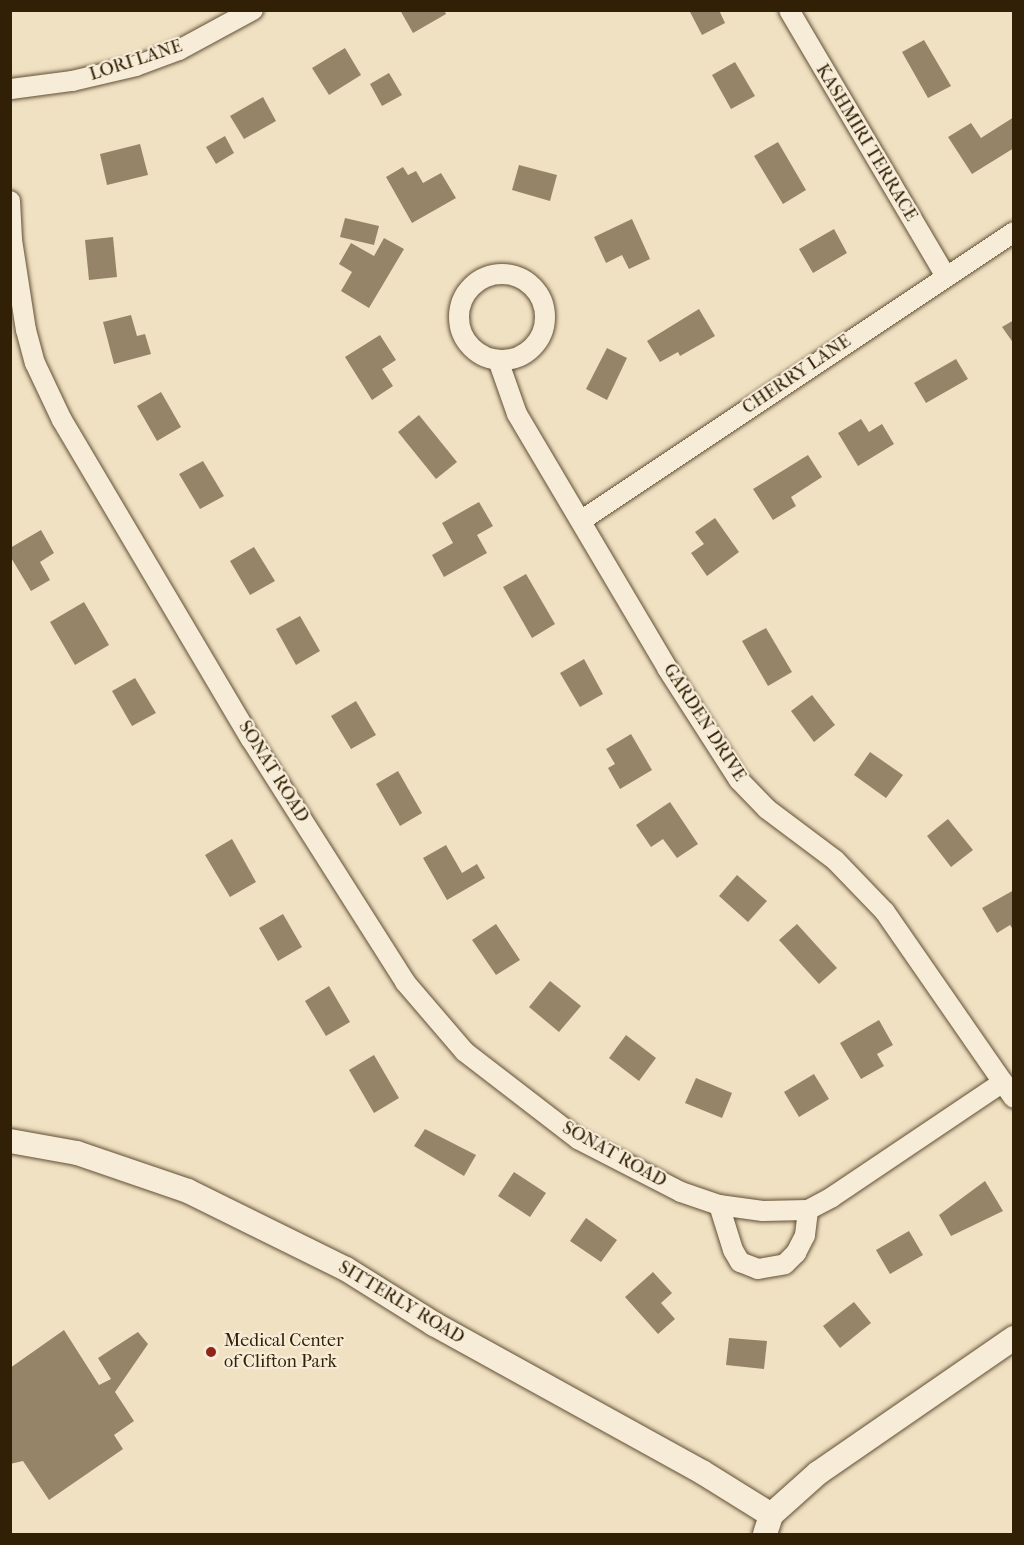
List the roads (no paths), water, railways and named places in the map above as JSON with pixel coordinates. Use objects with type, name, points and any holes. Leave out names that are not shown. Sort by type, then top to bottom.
[{"type":"street","name":"LORI LANE","points":[[11,88],[72,81],[136,66],[178,50],[254,10]]},
{"type":"street","name":"KASHMIRI TERRACE","points":[[789,10],[945,274]]},
{"type":"street","points":[[10,99],[11,88]]},
{"type":"street","name":"SONAT ROAD","points":[[10,201],[12,240],[26,330],[35,363],[62,420],[251,739],[405,982],[465,1052],[578,1139],[681,1192],[719,1205],[763,1211],[807,1210]]},
{"type":"street","name":"CHERRY LANE","points":[[582,520],[945,274],[1014,232]]},
{"type":"street","points":[[512,274],[532,286],[539,295],[545,318],[538,340],[521,356],[498,360],[469,346],[458,315],[471,286],[490,275],[512,274]]},
{"type":"street","name":"GARDEN DRIVE","points":[[498,360],[517,414],[582,520],[667,668],[739,780],[767,809],[835,860],[885,912],[1008,1090]]},
{"type":"street","points":[[719,1205],[736,1256],[747,1266],[758,1269],[784,1264],[796,1253],[805,1234],[807,1210],[1008,1090]]},
{"type":"street","name":"SITTERLY ROAD","points":[[10,1141],[77,1153],[188,1191],[345,1269],[434,1324],[702,1472],[768,1525]]},
{"type":"street","points":[[768,1525],[818,1473],[1014,1338]]},
{"type":"place","name":"Medical Center of Clifton Park","points":[[211,1352]]}]
